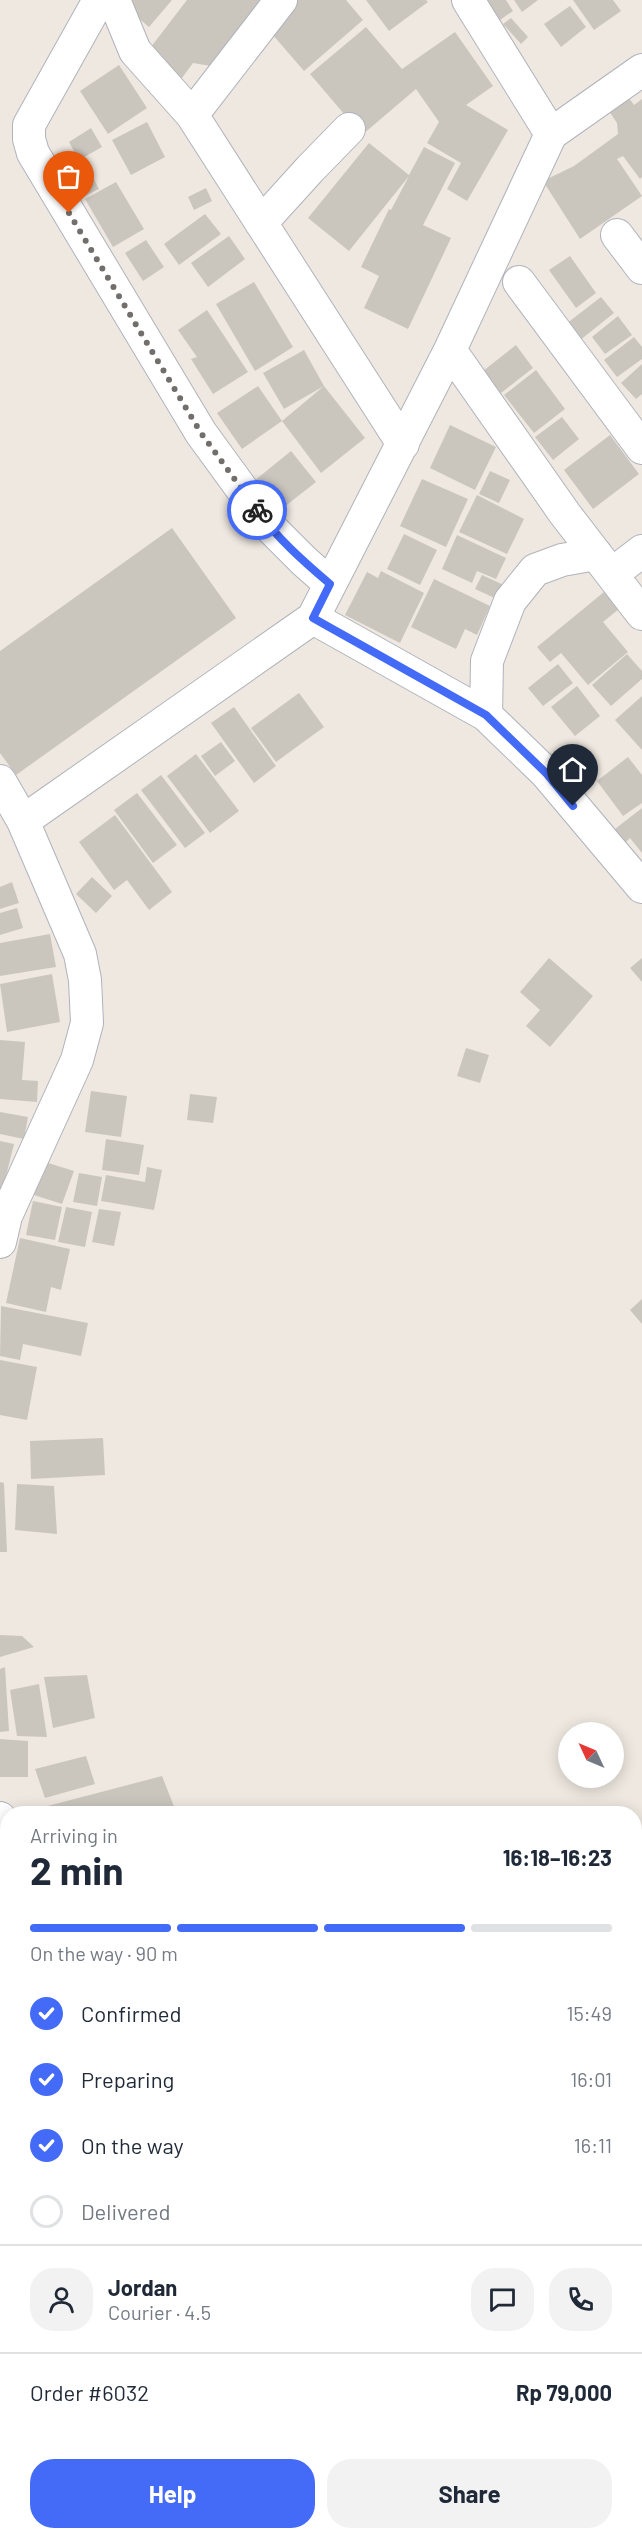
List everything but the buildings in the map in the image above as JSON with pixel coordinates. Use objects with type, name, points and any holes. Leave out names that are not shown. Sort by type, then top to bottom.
[{"type":"street","points":[[99,0],[29,125],[30,146],[201,433],[268,525],[330,584]]},
{"type":"street","points":[[114,0],[135,51],[192,115],[403,444]]},
{"type":"street","points":[[192,115],[281,0]]},
{"type":"street","points":[[468,0],[551,134]]},
{"type":"street","points":[[23,821],[313,618],[450,350],[551,134],[642,70]]},
{"type":"street","points":[[261,223],[310,168],[349,129]]},
{"type":"street","points":[[617,234],[642,268]]},
{"type":"street","points":[[519,282],[642,448]]},
{"type":"street","points":[[450,350],[565,514],[642,614]]},
{"type":"street","points":[[486,715],[487,660],[510,601],[535,570],[562,560],[604,564],[642,551]]},
{"type":"street","points":[[313,618],[486,715],[546,773],[642,886]]},
{"type":"street","points":[[0,781],[23,821],[80,954],[85,980],[87,1023],[77,1060],[2,1225]]},
{"type":"way so far","points":[[69,213],[201,433],[257,510]]},
{"type":"route","points":[[257,510],[268,525],[330,584],[313,618],[486,715],[546,773],[573,806]]}]
